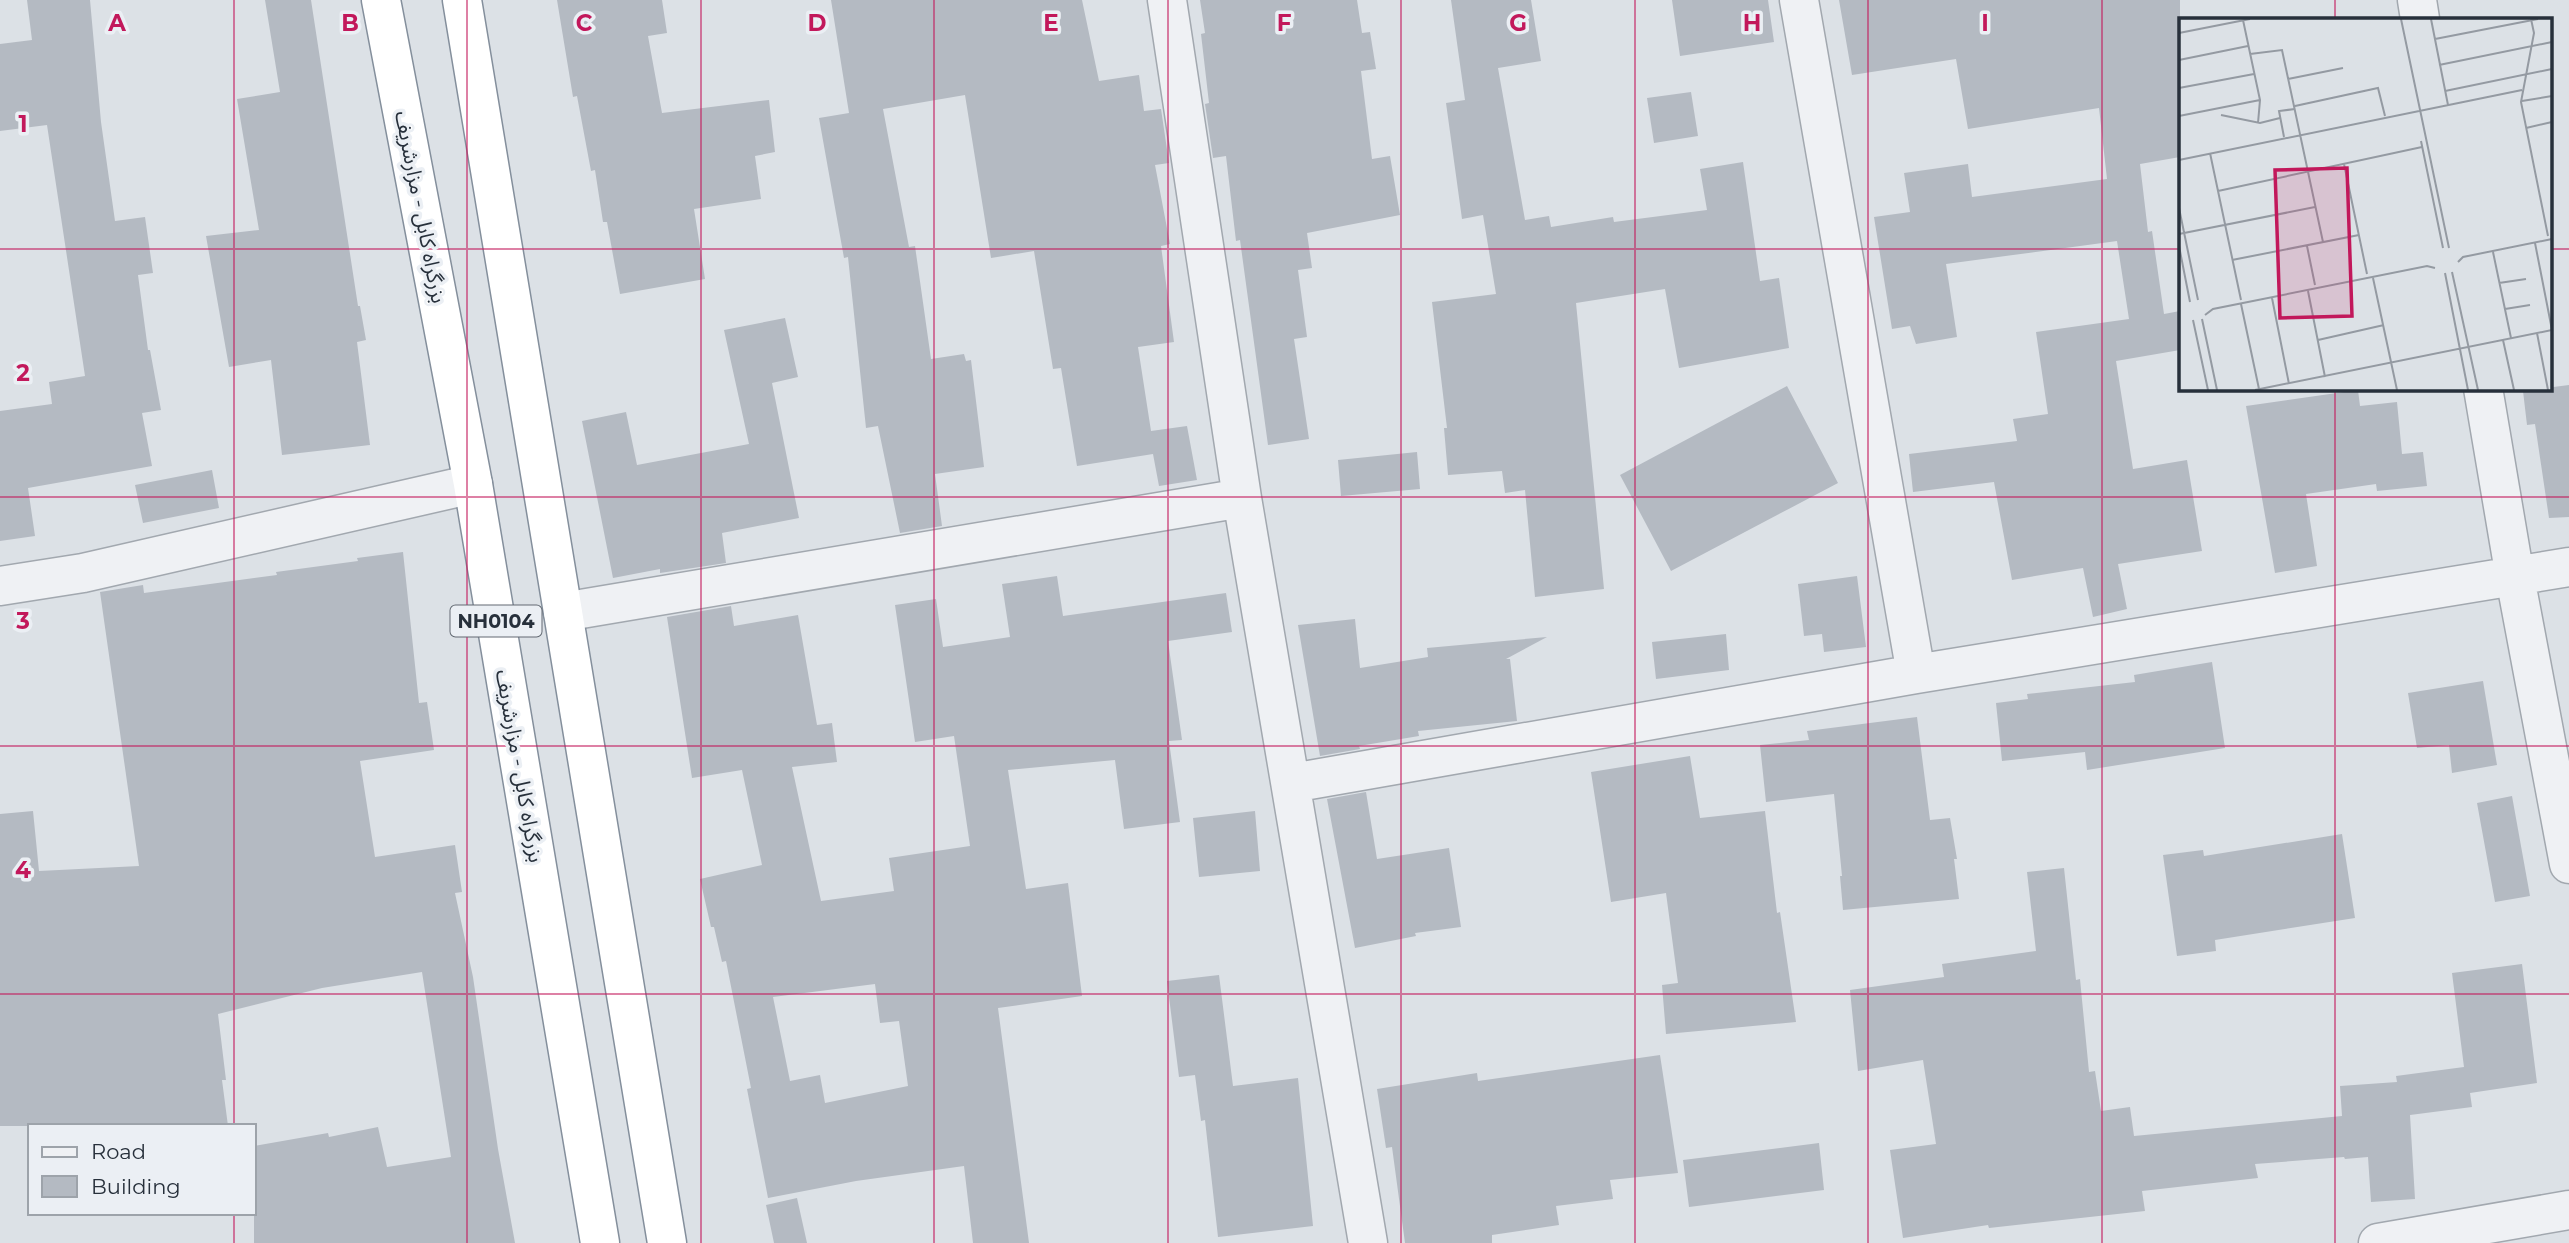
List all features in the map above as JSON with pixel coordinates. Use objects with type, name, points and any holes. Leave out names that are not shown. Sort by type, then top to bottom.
[{"type":"highway","name":"بزرگراه کابل - مزارشریف","points":[[381,0],[473,484],[600,1243]]},
{"type":"highway","name":"NH0104","points":[[462,0],[667,1243]]},
{"type":"street","points":[[1167,0],[1242,498],[1368,1243]]},
{"type":"street","points":[[1799,0],[1916,674]]},
{"type":"street","points":[[2417,0],[2420,18]]},
{"type":"street","points":[[2483,390],[2569,864]]},
{"type":"street","points":[[0,586],[83,573],[473,484]]},
{"type":"street","points":[[563,612],[1242,498]]},
{"type":"street","points":[[1292,783],[1916,674],[2569,567]]},
{"type":"street","points":[[2378,1243],[2569,1210]]},
{"type":"building","points":[[27,0],[90,0],[101,122],[115,221],[145,217],[153,273],[138,275],[148,350],[161,410],[142,413],[152,466],[28,488],[35,536],[0,541],[0,411],[52,404],[49,382],[85,376],[47,125],[0,131],[0,44],[32,40]]},
{"type":"building","points":[[265,0],[311,0],[358,306],[366,340],[357,342],[370,445],[282,455],[271,360],[229,367],[206,236],[259,230],[237,99],[280,92]]},
{"type":"building","points":[[557,0],[662,0],[667,33],[648,36],[662,113],[769,100],[775,152],[755,156],[761,199],[694,209],[705,279],[620,294],[607,222],[603,222],[595,170],[591,171],[577,96],[573,97]]},
{"type":"building","points":[[831,0],[1082,0],[1099,81],[1139,75],[1144,111],[1161,109],[1169,163],[1155,165],[1170,244],[1161,246],[1174,342],[1138,347],[1151,431],[1187,426],[1197,480],[1159,486],[1153,454],[1077,466],[1061,368],[1053,369],[1034,251],[991,258],[965,95],[883,109],[909,247],[915,246],[931,359],[964,354],[966,361],[971,360],[984,467],[935,474],[942,526],[900,533],[878,426],[866,428],[848,257],[844,258],[819,118],[849,113]]},
{"type":"building","points":[[1200,0],[1357,0],[1362,33],[1370,32],[1376,69],[1361,71],[1372,159],[1390,156],[1400,215],[1307,233],[1312,268],[1298,270],[1307,337],[1294,339],[1309,439],[1268,445],[1240,240],[1236,241],[1226,156],[1213,158],[1205,104],[1209,103],[1201,34],[1205,33]]},
{"type":"building","points":[[1451,0],[1531,0],[1541,61],[1498,68],[1525,220],[1549,216],[1551,227],[1613,217],[1614,222],[1707,210],[1700,169],[1743,162],[1760,281],[1779,278],[1789,348],[1679,368],[1665,289],[1576,303],[1604,589],[1535,597],[1525,490],[1505,493],[1502,471],[1448,475],[1444,428],[1447,428],[1432,302],[1496,294],[1483,215],[1462,219],[1446,103],[1465,100]]},
{"type":"building","points":[[1672,0],[1768,0],[1774,42],[1680,56]]},
{"type":"building","points":[[1839,0],[2180,0],[2179,157],[2140,164],[2148,232],[2152,231],[2164,314],[2179,311],[2179,350],[2116,361],[2133,469],[2187,460],[2202,551],[2118,564],[2127,609],[2093,617],[2083,568],[2012,580],[1994,482],[1913,492],[1909,454],[2017,441],[2013,419],[2048,414],[2036,332],[2129,319],[2117,241],[1946,264],[1957,337],[1916,344],[1910,326],[1892,329],[1874,217],[1910,212],[1904,173],[1968,164],[1972,197],[2107,179],[2099,108],[1968,129],[1956,59],[1852,75]]},
{"type":"building","points":[[1691,92],[1698,136],[1654,143],[1647,98]]},
{"type":"building","points":[[785,318],[798,377],[772,383],[799,518],[722,533],[726,563],[660,573],[660,569],[613,578],[582,421],[626,412],[637,465],[749,444],[724,330]]},
{"type":"building","points":[[2569,385],[2569,517],[2549,518],[2535,424],[2527,425],[2523,391],[2552,390],[2552,387]]},
{"type":"building","points":[[1787,386],[1838,483],[1671,571],[1620,475]]},
{"type":"building","points":[[2358,390],[2360,406],[2397,402],[2402,454],[2423,452],[2427,486],[2377,491],[2376,484],[2306,494],[2317,566],[2275,573],[2246,406]]},
{"type":"building","points":[[1417,452],[1420,489],[1341,496],[1338,460]]},
{"type":"building","points":[[212,470],[219,508],[143,523],[135,485]]},
{"type":"building","points":[[403,552],[419,703],[427,702],[434,750],[360,761],[375,857],[455,845],[462,892],[455,893],[473,977],[498,1149],[515,1243],[254,1243],[256,1146],[328,1133],[329,1137],[378,1127],[387,1167],[451,1157],[422,972],[322,988],[218,1014],[226,1080],[222,1080],[228,1124],[0,1126],[0,814],[33,811],[39,871],[139,866],[100,592],[143,585],[144,593],[277,575],[276,572],[358,561],[357,558]]},
{"type":"building","points":[[1057,576],[1063,616],[1226,593],[1232,632],[1168,641],[1182,740],[1169,741],[1180,822],[1124,829],[1115,760],[1008,770],[1026,889],[1068,883],[1082,996],[998,1008],[1029,1243],[973,1243],[964,1166],[856,1181],[768,1198],[747,1089],[751,1088],[726,961],[722,962],[700,879],[762,865],[742,770],[692,778],[667,617],[731,606],[734,626],[798,615],[817,725],[832,723],[837,762],[792,767],[821,901],[894,891],[889,858],[970,846],[954,736],[915,742],[895,605],[936,599],[943,647],[1010,637],[1002,584]],"holes":[[[875,984],[880,1023],[899,1021],[908,1086],[825,1103],[820,1075],[790,1081],[773,997]]]},
{"type":"building","points":[[1857,576],[1866,647],[1824,652],[1822,634],[1804,636],[1798,584]]},
{"type":"building","points":[[1355,619],[1360,668],[1428,657],[1427,648],[1547,637],[1506,659],[1510,659],[1517,721],[1418,731],[1419,736],[1320,756],[1298,625]]},
{"type":"building","points":[[1726,634],[1729,670],[1656,679],[1652,642]]},
{"type":"building","points":[[2212,662],[2225,748],[2087,770],[2085,752],[2002,761],[1996,703],[2028,699],[2027,694],[2135,682],[2134,675]]},
{"type":"building","points":[[2483,681],[2497,765],[2452,773],[2449,745],[2417,748],[2408,693]]},
{"type":"building","points":[[1917,717],[1930,820],[1950,818],[1957,859],[1954,859],[1959,899],[1843,910],[1834,794],[1766,802],[1760,745],[1809,740],[1807,731]]},
{"type":"building","points":[[1690,756],[1700,818],[1765,811],[1777,913],[1780,912],[1796,1022],[1666,1034],[1662,985],[1678,983],[1666,893],[1611,902],[1591,772]]},
{"type":"building","points":[[1366,792],[1377,859],[1449,848],[1461,927],[1415,933],[1416,936],[1355,948],[1327,799]]},
{"type":"building","points":[[2512,796],[2530,896],[2495,902],[2477,803]]},
{"type":"building","points":[[1255,811],[1260,871],[1199,877],[1193,818]]},
{"type":"building","points":[[2342,834],[2355,918],[2215,940],[2216,951],[2177,956],[2163,855],[2203,850],[2204,856]]},
{"type":"building","points":[[2064,868],[2076,980],[2080,979],[2089,1072],[2095,1071],[2101,1111],[2130,1107],[2134,1136],[2342,1116],[2340,1086],[2397,1082],[2396,1076],[2464,1067],[2452,973],[2522,964],[2537,1083],[2470,1093],[2472,1107],[2410,1115],[2415,1199],[2371,1202],[2368,1157],[2344,1157],[2255,1164],[2258,1178],[2142,1191],[2145,1211],[1989,1228],[1988,1225],[1903,1238],[1890,1150],[1936,1144],[1923,1060],[1858,1071],[1850,990],[1944,977],[1942,964],[2036,951],[2027,872]]},
{"type":"building","points":[[1219,975],[1233,1086],[1298,1078],[1313,1226],[1218,1237],[1205,1120],[1201,1121],[1195,1075],[1179,1077],[1167,981]]},
{"type":"building","points":[[1660,1055],[1678,1173],[1610,1180],[1613,1199],[1556,1206],[1559,1225],[1492,1235],[1492,1243],[1405,1243],[1392,1147],[1386,1148],[1377,1089],[1477,1073],[1478,1081]]},
{"type":"building","points":[[1819,1143],[1824,1190],[1689,1207],[1683,1160]]},
{"type":"building","points":[[797,1198],[807,1243],[774,1243],[766,1205]]}]
